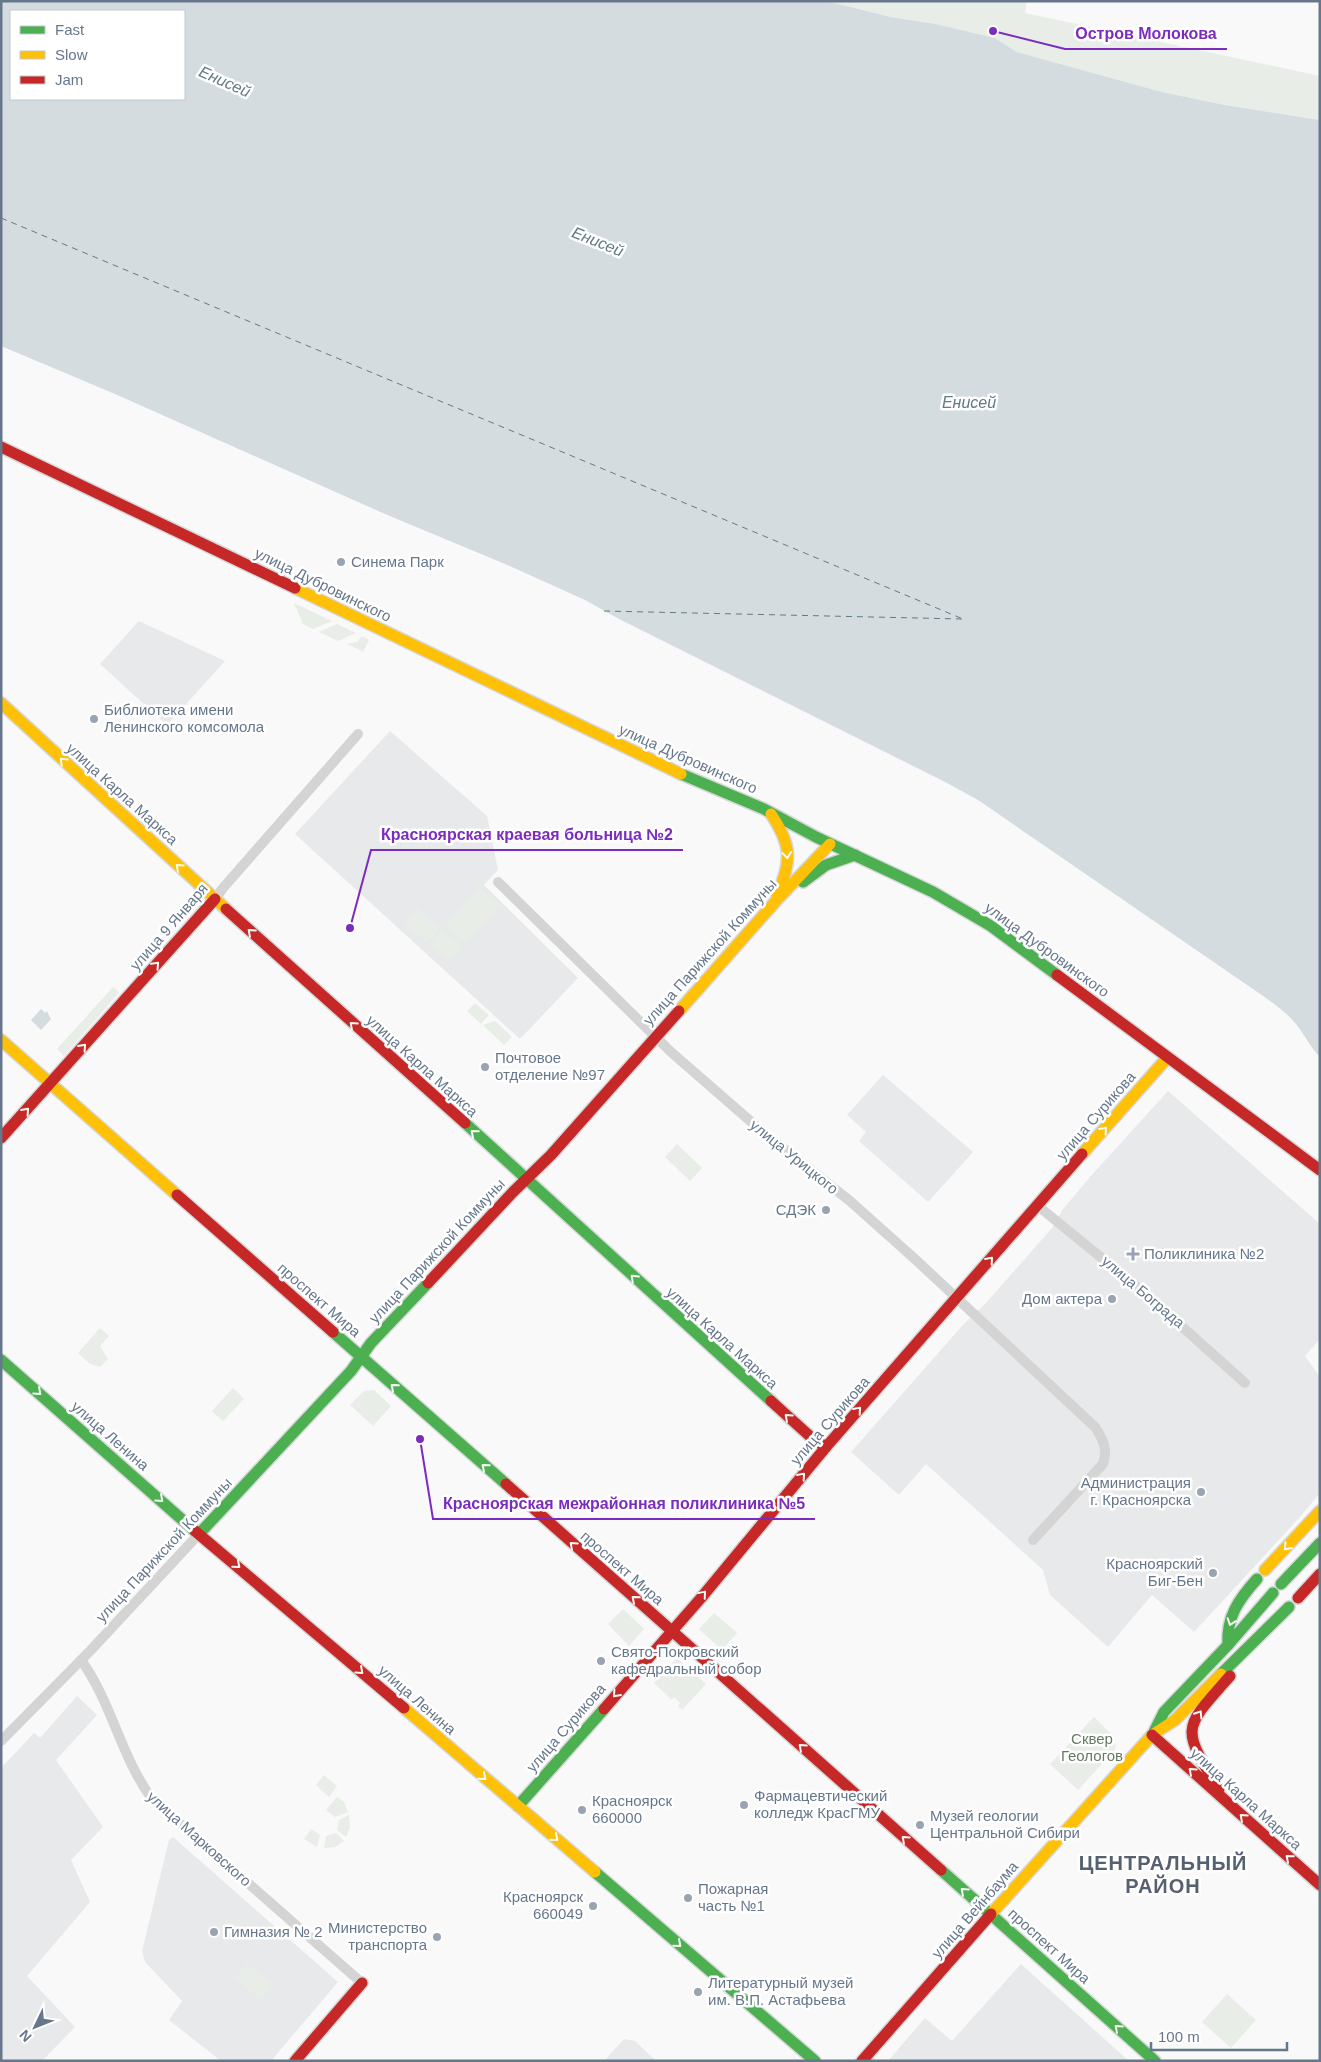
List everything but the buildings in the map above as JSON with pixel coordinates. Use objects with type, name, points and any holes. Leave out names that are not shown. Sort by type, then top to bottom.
[{"type":"main road","name":"улица Дубровинского","points":[[1,447],[487,680],[657,764],[768,811],[830,844],[933,892],[991,926],[1320,1170]]},
{"type":"main road","name":"улица Карла Маркса","points":[[1,703],[440,1103],[526,1178],[641,1285],[813,1439],[826,1447]]},
{"type":"main road","points":[[768,811],[780,827],[787,850],[788,865],[775,902]]},
{"type":"main road","name":"улица Парижской Коммуны","points":[[199,1534],[351,1371],[361,1357],[526,1178],[551,1155],[775,902],[830,844]]},
{"type":"main road","points":[[775,902],[826,865],[855,855]]},
{"type":"main road","name":"улица 9 Января","points":[[1,1138],[215,899]]},
{"type":"main road","name":"проспект Мира","points":[[1,1040],[672,1631],[1155,2061]]},
{"type":"main road","name":"улица Сурикова","points":[[518,1806],[672,1631],[826,1447],[1167,1058]]},
{"type":"main road","name":"улица Ленина","points":[[1,1360],[199,1534],[815,2061]]},
{"type":"main road","points":[[1266,1570],[1320,1511]]},
{"type":"main road","points":[[1281,1584],[1320,1543]]},
{"type":"main road","points":[[1298,1598],[1320,1574]]},
{"type":"main road","points":[[1228,1645],[1227,1632],[1239,1599],[1257,1579]]},
{"type":"main road","name":"улица Вейнбаума","points":[[862,2061],[1152,1735],[1164,1712],[1228,1645],[1273,1593]]},
{"type":"main road","name":"улица Вейнбаума","points":[[1152,1735],[1175,1720],[1289,1607]]},
{"type":"main road","points":[[1228,1804],[1196,1750],[1192,1726],[1201,1710],[1267,1630]]},
{"type":"main road","name":"улица Карла Маркса","points":[[1152,1735],[1320,1885]]},
{"type":"main road","points":[[295,2061],[362,1983]]},
{"type":"street","name":"улица 9 Января","points":[[215,899],[358,734]]},
{"type":"street","name":"улица Урицкого","points":[[498,882],[655,1037],[757,1127],[850,1201],[958,1297],[970,1312],[1095,1427],[1105,1447],[1106,1454],[1103,1464],[1033,1540]]},
{"type":"street","name":"улица Бограда","points":[[1038,1206],[1135,1284],[1245,1383]]},
{"type":"street","name":"улица Парижской Коммуны","points":[[1,1741],[81,1660],[199,1534]]},
{"type":"street","name":"улица Марковского","points":[[81,1660],[93,1676],[136,1776],[152,1799],[362,1983]]},
{"type":"shaded area","points":[[139,621],[225,661],[167,725],[100,664]]},
{"type":"shaded area","points":[[390,731],[487,816],[498,870],[484,885],[578,978],[520,1039],[295,834]]},
{"type":"shaded area","points":[[883,1075],[973,1152],[928,1202],[859,1141],[866,1132],[847,1115]]},
{"type":"shaded area","points":[[1168,1091],[1320,1224],[1320,1339],[1305,1356],[1320,1377],[1320,1493],[1194,1632],[1152,1595],[1108,1647],[1050,1595],[1043,1570],[926,1464],[899,1495],[851,1452],[962,1326],[986,1303],[1052,1228],[1063,1209],[1090,1177]]},
{"type":"shaded area","points":[[77,1696],[97,1715],[56,1760],[103,1827],[71,1860],[90,1902],[27,1976],[75,2027],[42,2061],[1,2061],[1,1768],[34,1733],[40,1738]]},
{"type":"shaded area","name":"Гимназия № 2","points":[[173,1837],[338,1982],[271,2061],[221,2061],[169,2020],[182,2001],[145,1962],[142,1951],[169,1840]]},
{"type":"shaded area","points":[[1021,1964],[1129,2061],[888,2061],[925,2018],[952,2041]]},
{"type":"shaded area","points":[[624,2039],[635,2041],[656,2061],[604,2061]]},
{"type":"green space","points":[[826,1],[1027,1],[1025,13],[1320,76],[1320,120],[1225,105],[1162,92],[1017,52],[995,38],[936,24],[891,17]]},
{"type":"green space","points":[[294,603],[332,621],[313,629],[303,624]]},
{"type":"green space","points":[[337,624],[356,633],[338,641],[319,632]]},
{"type":"green space","points":[[362,636],[369,640],[363,652],[347,644],[357,642]]},
{"type":"green space","points":[[479,887],[500,905],[466,944],[445,926]]},
{"type":"green space","points":[[417,908],[440,928],[427,943],[404,923]]},
{"type":"green space","points":[[442,929],[463,947],[450,962],[429,944]]},
{"type":"green space","points":[[113,987],[119,992],[117,995],[64,1056],[57,1049]]},
{"type":"green space","points":[[475,1003],[489,1015],[481,1024],[467,1011]]},
{"type":"green space","points":[[495,1021],[512,1037],[504,1045],[483,1025]]},
{"type":"green space","points":[[677,1144],[702,1168],[690,1181],[665,1157]]},
{"type":"green space","points":[[100,1328],[109,1336],[100,1346],[108,1359],[100,1367],[90,1364],[78,1353]]},
{"type":"green space","points":[[233,1388],[244,1399],[223,1421],[212,1411]]},
{"type":"green space","points":[[374,1390],[391,1406],[373,1426],[350,1405],[364,1391]]},
{"type":"green space","points":[[623,1609],[644,1629],[629,1646],[608,1624]]},
{"type":"green space","points":[[714,1613],[737,1633],[722,1650],[699,1629]]},
{"type":"green space","points":[[677,1658],[706,1684],[682,1710],[678,1706],[680,1703],[674,1697],[672,1700],[654,1683]]},
{"type":"green space","name":"Сквер Геологов","points":[[1094,1717],[1112,1735],[1116,1746],[1113,1752],[1078,1790],[1050,1764]]},
{"type":"green space","points":[[324,1775],[337,1786],[329,1797],[316,1785]]},
{"type":"green space","points":[[337,1797],[344,1802],[348,1812],[335,1817],[326,1810]]},
{"type":"green space","points":[[349,1815],[350,1827],[346,1837],[337,1830],[339,1820]]},
{"type":"green space","points":[[311,1829],[320,1835],[317,1847],[304,1839]]},
{"type":"green space","points":[[336,1833],[344,1841],[335,1847],[324,1848],[326,1836]]},
{"type":"green space","points":[[247,1964],[273,1986],[261,2000],[235,1978]]},
{"type":"green space","points":[[1227,1994],[1256,2020],[1231,2048],[1202,2022]]},
{"type":"water","name":"Енисей","points":[[1,1],[826,1],[891,17],[936,24],[995,38],[1017,52],[1162,92],[1225,105],[1320,120],[1320,1057],[1293,1020],[1282,1010],[978,800],[619,619],[585,600],[385,514],[115,394],[1,346]]},
{"type":"water","points":[[41,1009],[45,1013],[47,1011],[51,1019],[41,1030],[31,1020]]},
{"type":"ferry route","points":[[1,218],[963,619]]},
{"type":"ferry route","points":[[604,611],[962,619]]},
{"type":"traffic: fast","points":[[681,774],[764,809],[816,837],[933,892],[991,926],[1057,975]]},
{"type":"traffic: fast","points":[[803,882],[826,865],[855,855]]},
{"type":"traffic: fast","points":[[465,1123],[771,1401]]},
{"type":"traffic: fast","points":[[199,1534],[351,1371],[371,1343],[428,1283]]},
{"type":"traffic: fast","points":[[333,1332],[506,1484]]},
{"type":"traffic: fast","points":[[1,1360],[195,1531]]},
{"type":"traffic: fast","points":[[1281,1584],[1320,1543]]},
{"type":"traffic: fast","points":[[1228,1645],[1229,1626],[1235,1609],[1239,1601],[1257,1579]]},
{"type":"traffic: fast","points":[[1154,1732],[1164,1712],[1228,1645],[1273,1593]]},
{"type":"traffic: fast","points":[[1221,1674],[1289,1607]]},
{"type":"traffic: fast","points":[[518,1806],[604,1709]]},
{"type":"traffic: fast","points":[[941,1870],[1155,2061]]},
{"type":"traffic: fast","points":[[595,1872],[815,2061]]},
{"type":"traffic: slow","points":[[295,588],[681,774]]},
{"type":"traffic: slow","points":[[1,703],[226,909]]},
{"type":"traffic: slow","points":[[771,814],[783,835],[788,854],[785,873],[777,895]]},
{"type":"traffic: slow","points":[[679,1011],[775,902],[830,844]]},
{"type":"traffic: slow","points":[[1,1040],[177,1195]]},
{"type":"traffic: slow","points":[[1082,1154],[1167,1058]]},
{"type":"traffic: slow","points":[[1265,1570],[1320,1511]]},
{"type":"traffic: slow","points":[[991,1914],[1152,1735],[1175,1720],[1221,1674]]},
{"type":"traffic: slow","points":[[404,1708],[595,1872]]},
{"type":"traffic: jam","points":[[1,447],[295,588]]},
{"type":"traffic: jam","points":[[1,1138],[215,899]]},
{"type":"traffic: jam","points":[[226,909],[465,1123]]},
{"type":"traffic: jam","points":[[1057,975],[1320,1170]]},
{"type":"traffic: jam","points":[[428,1283],[513,1192],[551,1155],[679,1011]]},
{"type":"traffic: jam","points":[[826,1447],[1082,1154]]},
{"type":"traffic: jam","points":[[177,1195],[333,1332]]},
{"type":"traffic: jam","points":[[604,1709],[701,1598],[826,1447],[813,1439],[771,1401]]},
{"type":"traffic: jam","points":[[506,1484],[672,1631]]},
{"type":"traffic: jam","points":[[195,1531],[404,1708]]},
{"type":"traffic: jam","points":[[1298,1598],[1320,1574]]},
{"type":"traffic: jam","points":[[672,1631],[941,1870]]},
{"type":"traffic: jam","points":[[1219,1789],[1198,1753],[1193,1740],[1192,1729],[1203,1707],[1230,1676]]},
{"type":"traffic: jam","points":[[1152,1735],[1320,1885]]},
{"type":"traffic: jam","points":[[862,2061],[991,1914]]},
{"type":"traffic: jam","points":[[295,2061],[362,1983]]},
{"type":"place","name":"Остров Молокова","points":[[993,31]]},
{"type":"place","name":"Синема Парк","points":[[341,562]]},
{"type":"place","name":"Библиотека имени Ленинского комсомола","points":[[94,719]]},
{"type":"place","name":"Красноярская краевая больница №2","points":[[350,928]]},
{"type":"place","name":"Почтовое отделение №97","points":[[485,1067]]},
{"type":"place","name":"СДЭК","points":[[826,1210]]},
{"type":"place","name":"Поликлиника №2","points":[[1133,1254]]},
{"type":"place","name":"Дом актера","points":[[1112,1299]]},
{"type":"place","name":"Красноярская межрайонная поликлиника №5","points":[[420,1439]]},
{"type":"place","name":"Администрация г. Красноярска","points":[[1201,1492]]},
{"type":"place","name":"Красноярский Биг-Бен","points":[[1213,1573]]},
{"type":"place","name":"Свято-Покровский кафедральный собор","points":[[601,1661]]},
{"type":"place","name":"Фармацевтический колледж КрасГМУ","points":[[744,1805]]},
{"type":"place","name":"Красноярск 660000","points":[[582,1810]]},
{"type":"place","name":"Музей геологии Центральной Сибири","points":[[920,1825]]},
{"type":"place","name":"Пожарная часть №1","points":[[688,1898]]},
{"type":"place","name":"Красноярск 660049","points":[[593,1906]]},
{"type":"place","name":"Гимназия № 2","points":[[214,1932]]},
{"type":"place","name":"Министерство транспорта","points":[[437,1937]]},
{"type":"place","name":"Литературный музей им. В.П. Астафьева","points":[[698,1992]]},
{"type":"district","name":"ЦЕНТРАЛЬНЫЙ РАЙОН","points":[[1163,1874]]}]
